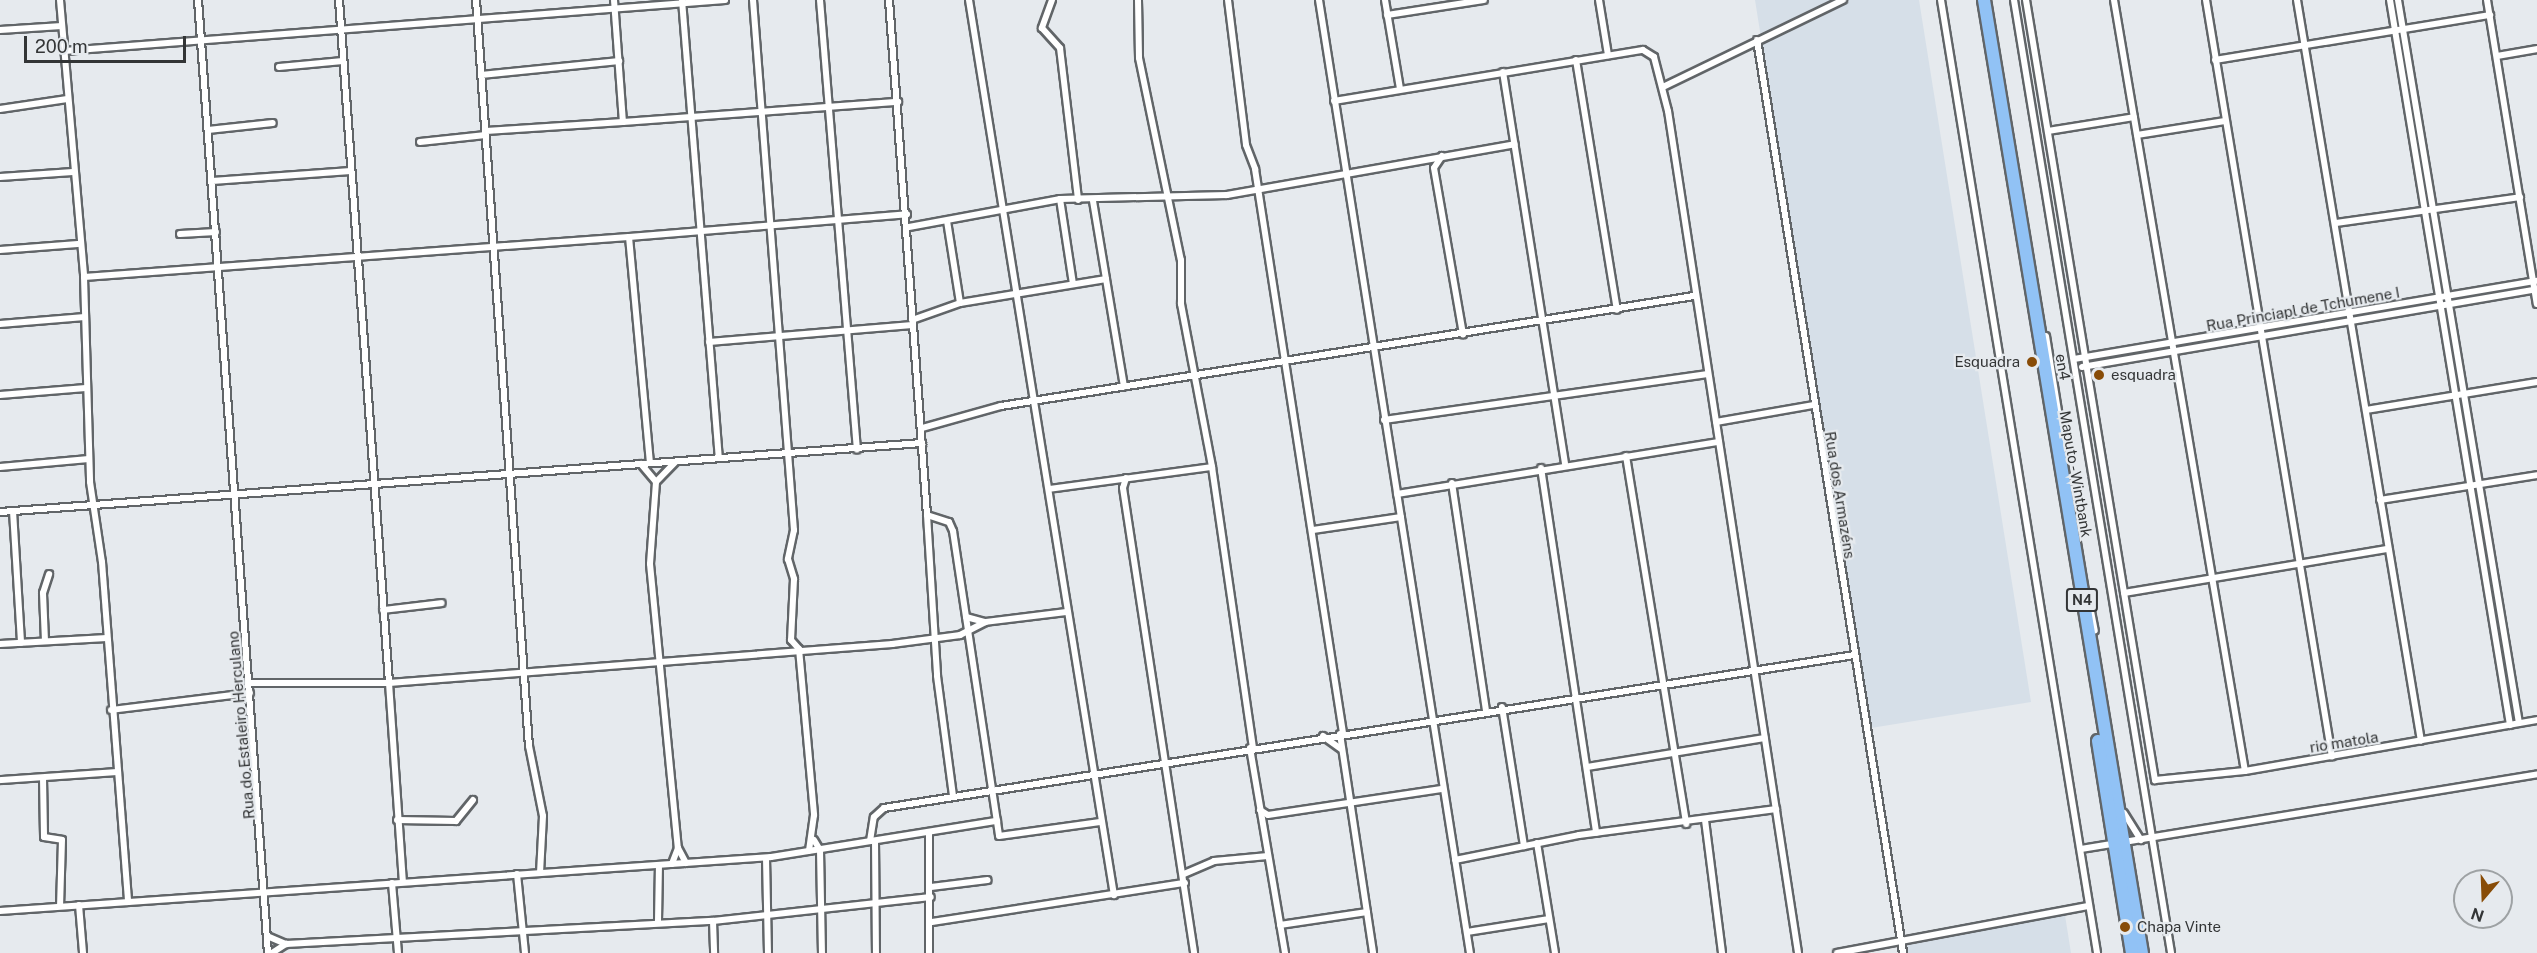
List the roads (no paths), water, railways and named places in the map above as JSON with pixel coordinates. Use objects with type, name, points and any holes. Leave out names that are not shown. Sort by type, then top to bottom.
[{"type":"highway","name":"Maputo - Wintbank","points":[[1976,0],[2119,842],[2142,953]]},
{"type":"highway","name":"Maputo - Wintbank","points":[[1984,0],[2119,842],[2132,953]]},
{"type":"street","points":[[60,0],[78,244],[84,277],[88,459],[106,638],[128,902]]},
{"type":"street","name":"Rua do Estaleiro Herculano","points":[[198,0],[270,953]]},
{"type":"street","points":[[339,0],[355,258],[403,882]]},
{"type":"street","points":[[476,0],[512,473],[531,762],[543,816],[540,873]]},
{"type":"street","points":[[614,0],[623,122]]},
{"type":"street","points":[[64,51],[615,9],[682,1],[725,0]]},
{"type":"street","points":[[753,0],[794,530],[788,559],[794,579],[791,640],[800,649],[814,840],[820,850],[822,953]]},
{"type":"street","points":[[820,0],[839,218],[843,332],[857,449]]},
{"type":"street","points":[[889,0],[909,227],[912,323],[921,411],[936,638],[950,786],[953,796]]},
{"type":"street","points":[[969,0],[1049,489],[1090,774],[1114,895]]},
{"type":"street","points":[[1052,0],[1042,28],[1060,48],[1078,200]]},
{"type":"street","points":[[1138,0],[1139,58],[1170,198],[1212,467],[1260,810],[1285,953]]},
{"type":"street","points":[[1228,0],[1246,145],[1257,189],[1313,530],[1341,733],[1341,749],[1373,953]]},
{"type":"street","points":[[1319,0],[1470,953]]},
{"type":"street","points":[[1385,0],[1400,89]]},
{"type":"street","points":[[1387,15],[1484,0]]},
{"type":"street","points":[[1599,0],[1608,55]]},
{"type":"street","points":[[1663,87],[1843,0]]},
{"type":"street","points":[[1941,0],[2097,953]]},
{"type":"street","name":"en4","points":[[1990,0],[2118,784],[2126,820],[2141,840]]},
{"type":"street","points":[[2014,0],[2153,838],[2170,953]]},
{"type":"street","points":[[2026,0],[2124,593],[2388,549]]},
{"type":"street","points":[[2114,0],[2245,771]]},
{"type":"street","points":[[2206,0],[2302,564],[2332,756]]},
{"type":"street","points":[[2297,0],[2337,223],[2380,500],[2421,741]]},
{"type":"street","points":[[2390,0],[2438,302],[2471,484],[2510,725]]},
{"type":"street","points":[[2398,0],[2519,723]]},
{"type":"street","points":[[2487,0],[2537,304]]},
{"type":"street","points":[[682,1],[694,117],[719,456]]},
{"type":"street","points":[[2215,60],[2490,15]]},
{"type":"street","points":[[0,30],[62,26]]},
{"type":"street","name":"Rua dos Armazéns","points":[[1757,40],[1813,405],[1903,953]]},
{"type":"street","points":[[2497,56],[2537,49]]},
{"type":"street","points":[[1334,101],[1608,55],[1651,52],[1663,87],[1798,953]]},
{"type":"street","points":[[1576,60],[1617,310]]},
{"type":"street","points":[[279,67],[343,61]]},
{"type":"street","points":[[480,75],[619,61]]},
{"type":"street","points":[[1503,72],[1565,464]]},
{"type":"street","points":[[0,109],[68,99]]},
{"type":"street","points":[[420,142],[486,133],[898,102]]},
{"type":"street","points":[[2048,130],[2134,117]]},
{"type":"street","points":[[2137,135],[2225,121]]},
{"type":"street","points":[[208,130],[273,123]]},
{"type":"street","points":[[909,227],[1060,199],[1093,201],[1139,193],[1170,198],[1257,189],[1346,175],[1421,158],[1515,144]]},
{"type":"street","points":[[1434,168],[1442,156]]},
{"type":"street","points":[[1421,158],[1434,168],[1463,334]]},
{"type":"street","points":[[212,181],[351,171]]},
{"type":"street","points":[[0,177],[73,172]]},
{"type":"street","points":[[2337,223],[2520,197]]},
{"type":"street","points":[[1060,199],[1073,284]]},
{"type":"street","points":[[1093,201],[1125,387]]},
{"type":"street","points":[[84,277],[907,214]]},
{"type":"street","points":[[947,221],[960,303]]},
{"type":"street","points":[[180,234],[216,232]]},
{"type":"street","points":[[629,237],[650,462]]},
{"type":"street","points":[[0,250],[78,244]]},
{"type":"street","points":[[709,342],[843,332],[912,323],[960,303],[1106,279]]},
{"type":"street","name":"Rua Princiapl de Tchumene I","points":[[2447,301],[2535,281]]},
{"type":"street","name":"Rua Princiapl de Tchumene I","points":[[2074,359],[2263,335],[2438,302],[2536,289]]},
{"type":"street","points":[[922,428],[933,422],[1033,402],[1694,296]]},
{"type":"street","points":[[0,324],[85,317]]},
{"type":"street","name":"Rua Princiapl de Tchumene I","points":[[2075,368],[2261,328],[2351,317]]},
{"type":"street","points":[[1384,420],[1708,374]]},
{"type":"street","points":[[2366,410],[2537,382]]},
{"type":"street","points":[[0,395],[86,388]]},
{"type":"street","points":[[1716,422],[1813,405]]},
{"type":"street","points":[[921,411],[933,422]]},
{"type":"street","points":[[1397,494],[1565,464],[1719,442]]},
{"type":"street","points":[[0,512],[372,487],[719,456],[922,444]]},
{"type":"street","points":[[1626,456],[1662,682],[1677,753],[1686,824]]},
{"type":"street","points":[[0,467],[88,459]]},
{"type":"street","points":[[680,459],[664,468],[656,482],[649,541],[678,848],[686,863]]},
{"type":"street","points":[[639,463],[656,482]]},
{"type":"street","points":[[1049,489],[1212,467]]},
{"type":"street","points":[[1541,468],[1596,833]]},
{"type":"street","points":[[2380,500],[2537,475]]},
{"type":"street","points":[[1126,478],[1123,488],[1164,761],[1184,874],[1194,953]]},
{"type":"street","points":[[1115,480],[1123,488]]},
{"type":"street","points":[[1452,483],[1486,710]]},
{"type":"street","points":[[14,511],[21,643]]},
{"type":"street","points":[[927,515],[951,526],[1001,838],[1100,822]]},
{"type":"street","points":[[1313,530],[1401,517]]},
{"type":"street","points":[[45,641],[43,593],[50,574]]},
{"type":"street","name":"rio matola","points":[[2124,593],[2155,780],[2245,771],[2537,720]]},
{"type":"street","points":[[383,610],[442,603]]},
{"type":"street","points":[[966,617],[985,622],[1067,612]]},
{"type":"street","points":[[249,683],[389,683],[661,663],[936,638],[969,632],[985,622]]},
{"type":"street","points":[[0,644],[106,638]]},
{"type":"street","points":[[876,953],[873,841],[880,810],[992,789],[1432,718],[1854,655]]},
{"type":"street","points":[[111,710],[119,705],[250,693]]},
{"type":"street","points":[[110,700],[119,705]]},
{"type":"street","points":[[1502,707],[1524,846]]},
{"type":"street","points":[[1323,736],[1341,749]]},
{"type":"street","points":[[1587,767],[1765,738]]},
{"type":"street","points":[[0,780],[118,772]]},
{"type":"street","points":[[2080,849],[2537,774]]},
{"type":"street","points":[[43,778],[44,837],[62,840],[60,906]]},
{"type":"street","points":[[941,798],[950,786]]},
{"type":"street","points":[[1260,810],[1269,815],[1443,789]]},
{"type":"street","points":[[397,820],[456,821],[473,800]]},
{"type":"street","points":[[1455,860],[1596,833],[1686,824],[1776,809]]},
{"type":"street","points":[[1263,824],[1269,815]]},
{"type":"street","points":[[1705,820],[1722,953]]},
{"type":"street","points":[[0,912],[766,858],[997,821]]},
{"type":"street","points":[[929,832],[932,922],[929,953]]},
{"type":"street","points":[[809,851],[814,840]]},
{"type":"street","points":[[1537,843],[1555,953]]},
{"type":"street","points":[[672,864],[678,848]]},
{"type":"street","points":[[1184,874],[1214,861],[1268,856]]},
{"type":"street","points":[[766,858],[768,953]]},
{"type":"street","points":[[658,921],[659,865]]},
{"type":"street","points":[[517,874],[525,953]]},
{"type":"street","points":[[931,887],[987,880]]},
{"type":"street","points":[[392,883],[398,953]]},
{"type":"street","points":[[932,922],[1185,883]]},
{"type":"street","points":[[267,936],[286,944],[658,921],[713,921],[821,910],[826,905],[875,905],[931,897]]},
{"type":"street","points":[[80,905],[83,953]]},
{"type":"street","points":[[1836,953],[1901,938],[2088,906]]},
{"type":"street","points":[[1280,925],[1367,912]]},
{"type":"street","points":[[1467,932],[1549,919]]},
{"type":"street","points":[[713,921],[714,953]]},
{"type":"street","points":[[270,953],[286,944]]},
{"type":"place","name":"Esquadra","points":[[2032,362]]},
{"type":"place","name":"esquadra","points":[[2099,375]]},
{"type":"place","name":"Chapa Vinte","points":[[2125,927]]}]
